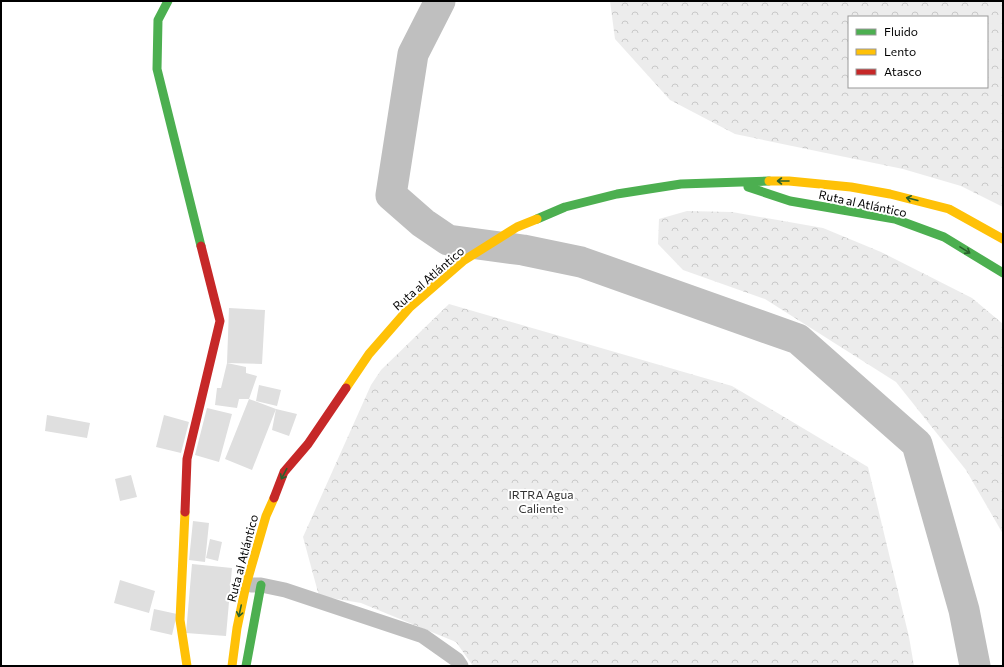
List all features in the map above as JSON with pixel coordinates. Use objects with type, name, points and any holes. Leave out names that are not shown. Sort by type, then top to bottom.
[{"type":"main road","points":[[168,1],[158,20],[157,69],[220,321],[187,459],[180,620],[187,666]]},
{"type":"main road","name":"Ruta al Atlántico","points":[[246,666],[266,516],[284,472],[308,444],[369,354],[410,307],[463,261],[517,227],[565,207],[617,194],[681,184],[789,181],[850,187],[890,194],[949,209],[1003,239]]},
{"type":"main road","name":"Ruta al Atlántico","points":[[732,182],[790,201],[888,218],[902,222],[944,237],[1003,273]]},
{"type":"main road","name":"Ruta al Atlántico","points":[[303,463],[308,444]]},
{"type":"main road","name":"Ruta al Atlántico","points":[[232,666],[237,628],[257,582]]},
{"type":"street","points":[[257,582],[423,636],[457,660],[461,666]]},
{"type":"green space","points":[[610,1],[1003,1],[1003,207],[961,186],[903,169],[735,134],[670,100],[615,39]]},
{"type":"green space","points":[[687,211],[732,212],[823,228],[881,252],[972,298],[1003,324],[1003,534],[966,470],[896,382],[765,299],[683,270],[658,244],[659,219]]},
{"type":"green space","name":"IRTRA Agua Caliente","points":[[449,304],[732,386],[868,467],[909,637],[914,666],[473,666],[456,642],[361,603],[319,596],[303,537],[371,385],[381,370]]},
{"type":"building","points":[[229,308],[265,310],[262,364],[227,363]]},
{"type":"building","points":[[227,363],[246,367],[246,373],[257,376],[249,399],[239,399],[237,408],[215,405],[217,388],[221,388]]},
{"type":"building","points":[[259,385],[281,390],[277,406],[256,401]]},
{"type":"building","points":[[249,399],[276,409],[252,470],[225,459]]},
{"type":"building","points":[[207,408],[232,414],[219,462],[195,455]]},
{"type":"building","points":[[276,409],[297,414],[289,436],[272,430]]},
{"type":"building","points":[[47,415],[90,423],[87,438],[45,431]]},
{"type":"building","points":[[164,415],[189,422],[181,453],[156,447]]},
{"type":"building","points":[[131,475],[137,497],[120,501],[115,479]]},
{"type":"building","points":[[193,521],[209,523],[205,562],[189,560]]},
{"type":"building","points":[[210,539],[222,542],[218,561],[206,558]]},
{"type":"building","points":[[192,564],[232,568],[226,636],[186,633]]},
{"type":"building","points":[[120,580],[155,591],[149,613],[114,603]]},
{"type":"building","points":[[154,609],[177,614],[172,635],[150,630]]},
{"type":"waterway","points":[[440,1],[413,54],[391,195],[423,223],[448,240],[523,250],[581,262],[798,339],[917,444],[964,610],[975,666]]},
{"type":"traffic: fast","points":[[168,1],[158,20],[157,69],[201,246]]},
{"type":"traffic: fast","points":[[537,219],[565,207],[617,194],[681,184],[769,181]]},
{"type":"traffic: fast","points":[[748,187],[790,201],[895,219],[944,237],[1003,273]]},
{"type":"traffic: fast","points":[[246,666],[261,585]]},
{"type":"traffic: slow","points":[[769,181],[789,181],[851,187],[890,194],[949,209],[1003,239]]},
{"type":"traffic: slow","points":[[346,388],[369,354],[410,307],[463,261],[517,227],[537,219]]},
{"type":"traffic: slow","points":[[232,666],[237,628],[246,585],[266,516],[274,498]]},
{"type":"traffic: slow","points":[[185,512],[180,620],[187,666]]},
{"type":"traffic: jam","points":[[185,512],[187,459],[220,321],[201,246]]},
{"type":"traffic: jam","points":[[274,498],[284,472],[308,444],[346,388]]}]
